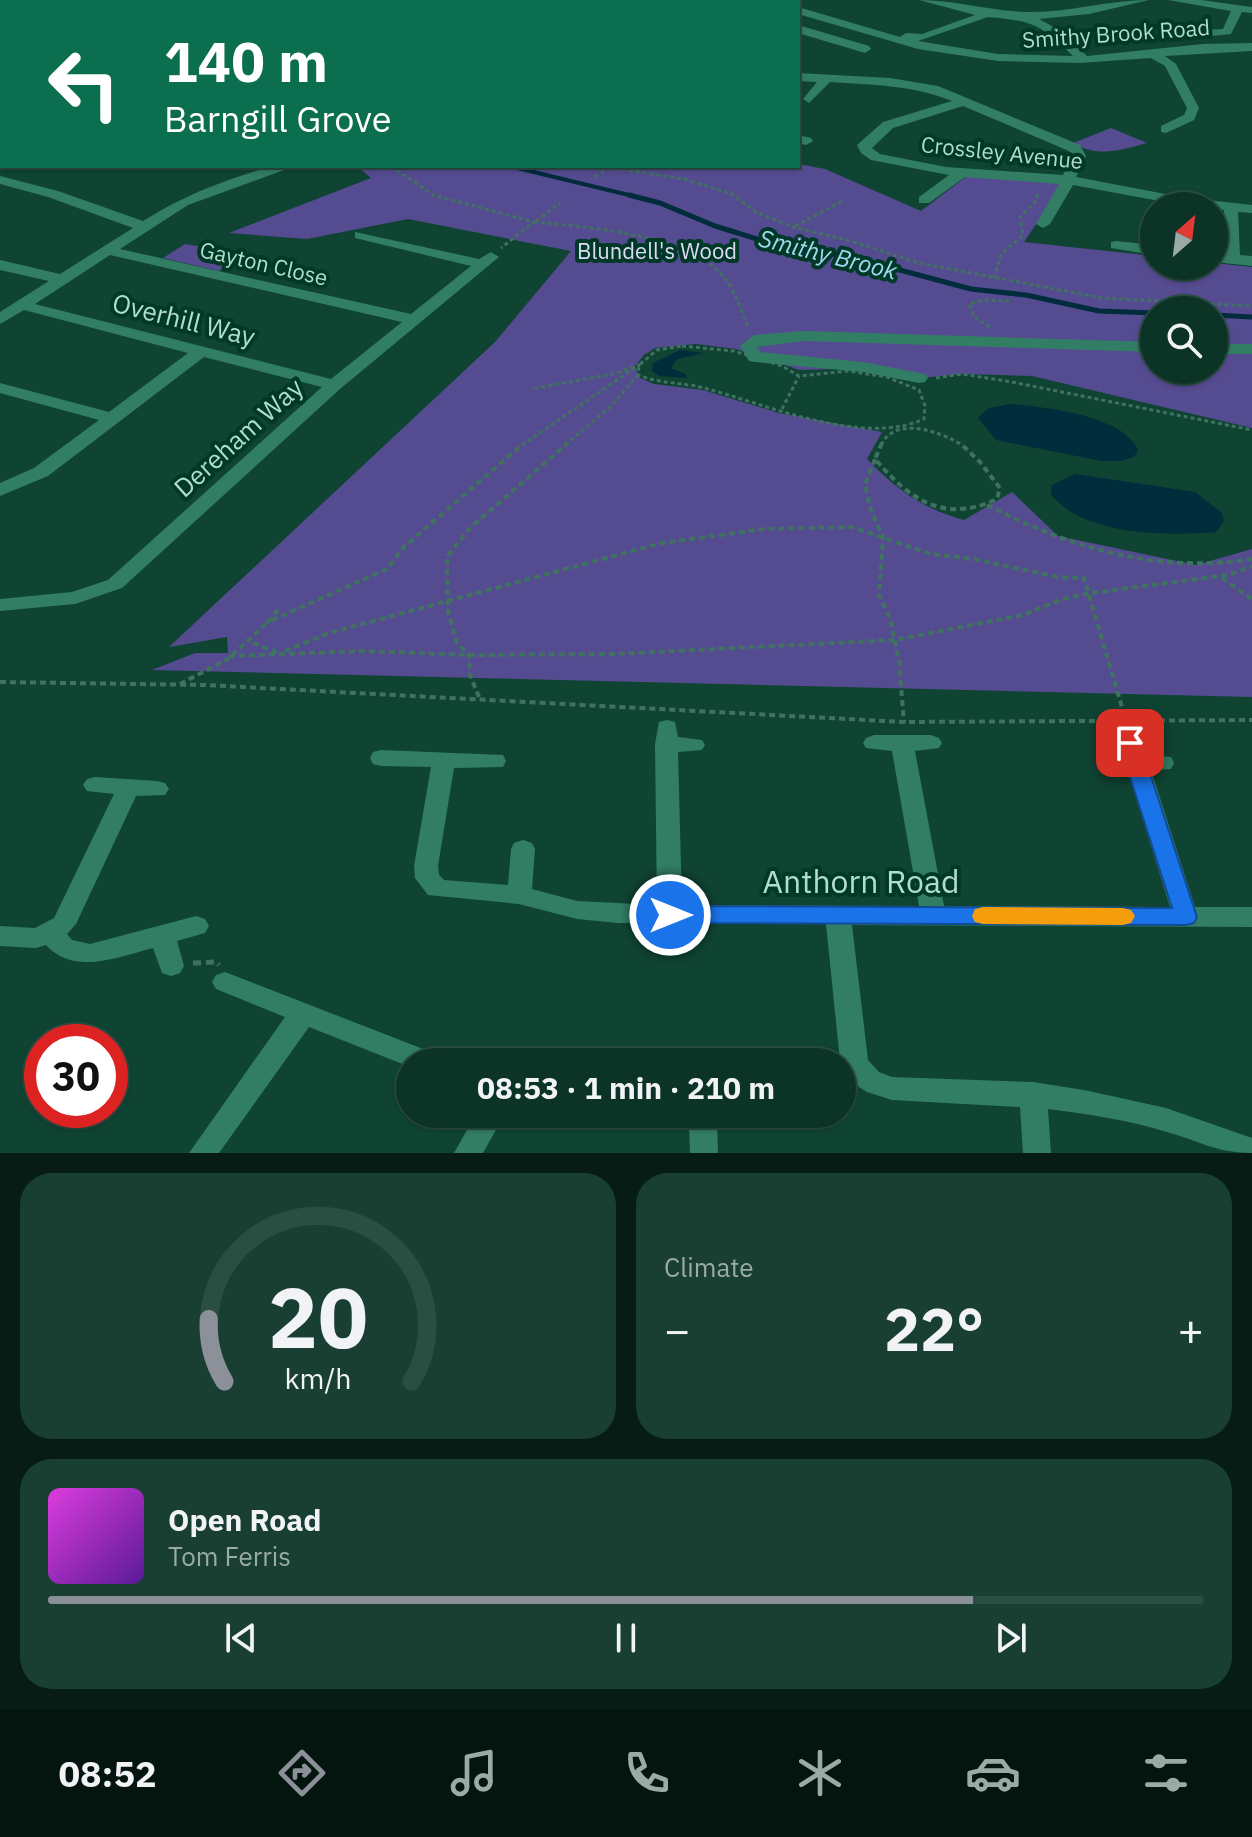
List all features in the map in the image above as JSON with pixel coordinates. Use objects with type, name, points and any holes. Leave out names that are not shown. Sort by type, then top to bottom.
[{"type":"street","points":[[925,0],[986,15],[1026,16],[1107,8],[1137,1]]},
{"type":"street","points":[[1174,0],[1252,10]]},
{"type":"street","points":[[1227,32],[1238,9]]},
{"type":"street","name":"Smithy Brook Road","points":[[800,11],[869,35],[942,52],[998,60],[1083,59],[1251,41]]},
{"type":"street","points":[[846,16],[908,38],[923,38],[986,15]]},
{"type":"street","points":[[1026,16],[1057,34],[1083,59]]},
{"type":"street","points":[[800,30],[865,49]]},
{"type":"street","points":[[939,32],[961,40]]},
{"type":"street","points":[[1193,34],[1227,32],[1251,41]]},
{"type":"street","points":[[800,45],[821,36]]},
{"type":"street","points":[[1152,53],[1170,64],[1193,108],[1189,117],[1166,129]]},
{"type":"street","points":[[800,77],[915,85],[966,101],[1075,148],[1079,156],[1043,224]]},
{"type":"street","points":[[809,99],[827,78]]},
{"type":"street","name":"Crossley Avenue","points":[[966,101],[888,125],[864,145],[866,150],[876,157],[961,173],[1067,180],[1252,209]]},
{"type":"street","points":[[0,319],[142,226],[198,195],[291,169]]},
{"type":"street","points":[[924,200],[961,173]]},
{"type":"street","points":[[0,180],[53,194],[142,226]]},
{"type":"street","points":[[1231,208],[1233,259]]},
{"type":"street","points":[[372,233],[487,260]]},
{"type":"street","points":[[1116,245],[1140,248]]},
{"type":"street","name":"Gayton Close","points":[[106,250],[411,319]]},
{"type":"street","points":[[1228,258],[1252,261]]},
{"type":"street","name":"Dereham Way","points":[[0,605],[75,598],[115,584],[334,385],[487,260]]},
{"type":"street","points":[[0,265],[62,279]]},
{"type":"street","name":"Overhill Way","points":[[22,305],[334,385]]},
{"type":"street","points":[[755,349],[804,336],[1140,347]]},
{"type":"street","points":[[755,349],[919,378]]},
{"type":"street","points":[[1228,349],[1252,349]]},
{"type":"street","points":[[0,490],[41,472],[202,350]]},
{"type":"street","points":[[0,389],[112,418]]},
{"type":"street","points":[[903,733],[933,915]]},
{"type":"street","points":[[874,743],[903,733],[931,743]]},
{"type":"street","points":[[670,915],[666,736],[694,745]]},
{"type":"street","points":[[1131,742],[1163,763]]},
{"type":"street","points":[[1131,742],[1186,917]]},
{"type":"street","points":[[381,758],[495,761]]},
{"type":"street","name":"Anthorn Road","points":[[444,760],[426,866],[427,878],[437,889],[519,895],[577,910],[670,915],[1252,917]]},
{"type":"street","points":[[95,785],[157,789]]},
{"type":"street","points":[[0,936],[36,938],[63,924],[129,787]]},
{"type":"street","points":[[519,895],[523,849]]},
{"type":"street","points":[[838,915],[854,1061],[867,1081],[894,1089],[1033,1094],[1128,1109],[1205,1132],[1252,1151]]},
{"type":"street","points":[[50,933],[64,948],[90,954],[196,926]]},
{"type":"street","points":[[163,936],[171,966]]},
{"type":"street","points":[[225,982],[396,1051]]},
{"type":"street","points":[[203,1153],[302,1015]]},
{"type":"street","points":[[1033,1094],[1037,1153]]},
{"type":"street","points":[[468,1153],[483,1128]]},
{"type":"street","points":[[703,1128],[704,1153]]},
{"type":"path","points":[[394,168],[433,195],[534,222],[607,229],[701,257],[724,276],[755,349],[782,366],[799,376],[848,371],[887,377],[919,390],[925,406],[924,419],[883,440],[865,485],[871,511],[883,537],[879,595],[890,618],[894,640],[905,704],[903,733]]},
{"type":"path","points":[[595,177],[608,168]]},
{"type":"path","points":[[616,168],[684,179],[732,194],[756,212],[793,227],[919,263],[1102,298],[1252,306]]},
{"type":"path","points":[[994,278],[1001,254],[1023,235],[1020,217],[1037,200],[1030,177]]},
{"type":"path","points":[[793,227],[843,201]]},
{"type":"path","points":[[487,260],[560,203]]},
{"type":"path","points":[[1009,301],[984,300],[969,304],[974,317],[1020,343]]},
{"type":"path","points":[[268,622],[387,569],[404,547],[534,435],[657,350],[682,346],[734,351],[755,349]]},
{"type":"path","points":[[479,697],[470,675],[469,655],[457,643],[447,601],[447,557],[469,529],[611,406],[638,375],[639,365]]},
{"type":"path","points":[[531,389],[613,374],[639,365]]},
{"type":"path","points":[[919,378],[948,378],[962,374],[1252,430]]},
{"type":"path","points":[[638,375],[655,382],[702,387],[766,409],[864,428],[928,429],[948,435],[964,445],[1000,488],[997,499],[970,512],[930,505],[885,472],[875,459]]},
{"type":"path","points":[[782,410],[799,376]]},
{"type":"path","points":[[987,505],[1102,552],[1177,564],[1215,566],[1252,559]]},
{"type":"path","points":[[253,643],[279,653],[329,633],[605,557],[711,534],[852,527],[931,554],[974,559],[1057,577],[1084,578],[1131,742]]},
{"type":"path","points":[[229,656],[363,651],[469,655],[753,649],[894,640],[1011,618],[1090,593],[1220,576],[1252,566]]},
{"type":"path","points":[[1220,576],[1252,599]]},
{"type":"path","points":[[178,685],[204,675],[253,643],[278,610]]},
{"type":"path","points":[[0,682],[178,685],[479,697],[903,733],[1131,742],[1252,720]]},
{"type":"path","points":[[171,966],[216,962],[224,970],[225,982]]},
{"type":"green space","points":[[1111,128],[1147,143],[1101,151],[1073,143]]},
{"type":"green space","name":"Blundell's Wood","points":[[800,164],[825,169],[921,211],[967,176],[1060,182],[1056,195],[1024,242],[1140,254],[1140,280],[1228,280],[1228,264],[1252,267],[1252,428],[1032,376],[963,374],[919,378],[870,368],[800,370],[736,349],[696,344],[655,348],[635,366],[640,378],[654,384],[703,390],[779,413],[882,432],[867,459],[911,497],[964,520],[1012,492],[1058,536],[1196,565],[1252,549],[1252,697],[152,670],[195,653],[228,653],[227,637],[169,647],[495,342],[571,251],[408,219],[307,239],[229,233],[371,178],[359,168],[800,168]]},
{"type":"green space","points":[[185,244],[250,255],[219,271],[163,258]]},
{"type":"water","points":[[680,350],[704,353],[677,359],[671,368],[686,374],[687,378],[660,376],[652,371],[653,363]]},
{"type":"water","points":[[1010,404],[1061,411],[1100,421],[1130,438],[1138,450],[1134,457],[1121,461],[1102,461],[996,440],[978,418],[989,408]]},
{"type":"water","points":[[1075,474],[1195,492],[1222,513],[1224,521],[1216,532],[1174,534],[1104,526],[1065,508],[1051,494],[1052,485]]},
{"type":"waterway","name":"Smithy Brook","points":[[517,168],[633,196]]},
{"type":"waterway","name":"Smithy Brook","points":[[629,195],[633,196]]},
{"type":"waterway","name":"Smithy Brook","points":[[633,196],[637,197]]},
{"type":"waterway","name":"Smithy Brook","points":[[633,196],[767,242],[855,258],[971,289],[1026,295],[1099,311],[1140,312]]},
{"type":"waterway","name":"Smithy Brook","points":[[1228,316],[1252,317]]},
{"type":"slow traffic","points":[[983,916],[1123,916]]},
{"type":"route","points":[[670,915],[1186,917],[1130,743]]}]
